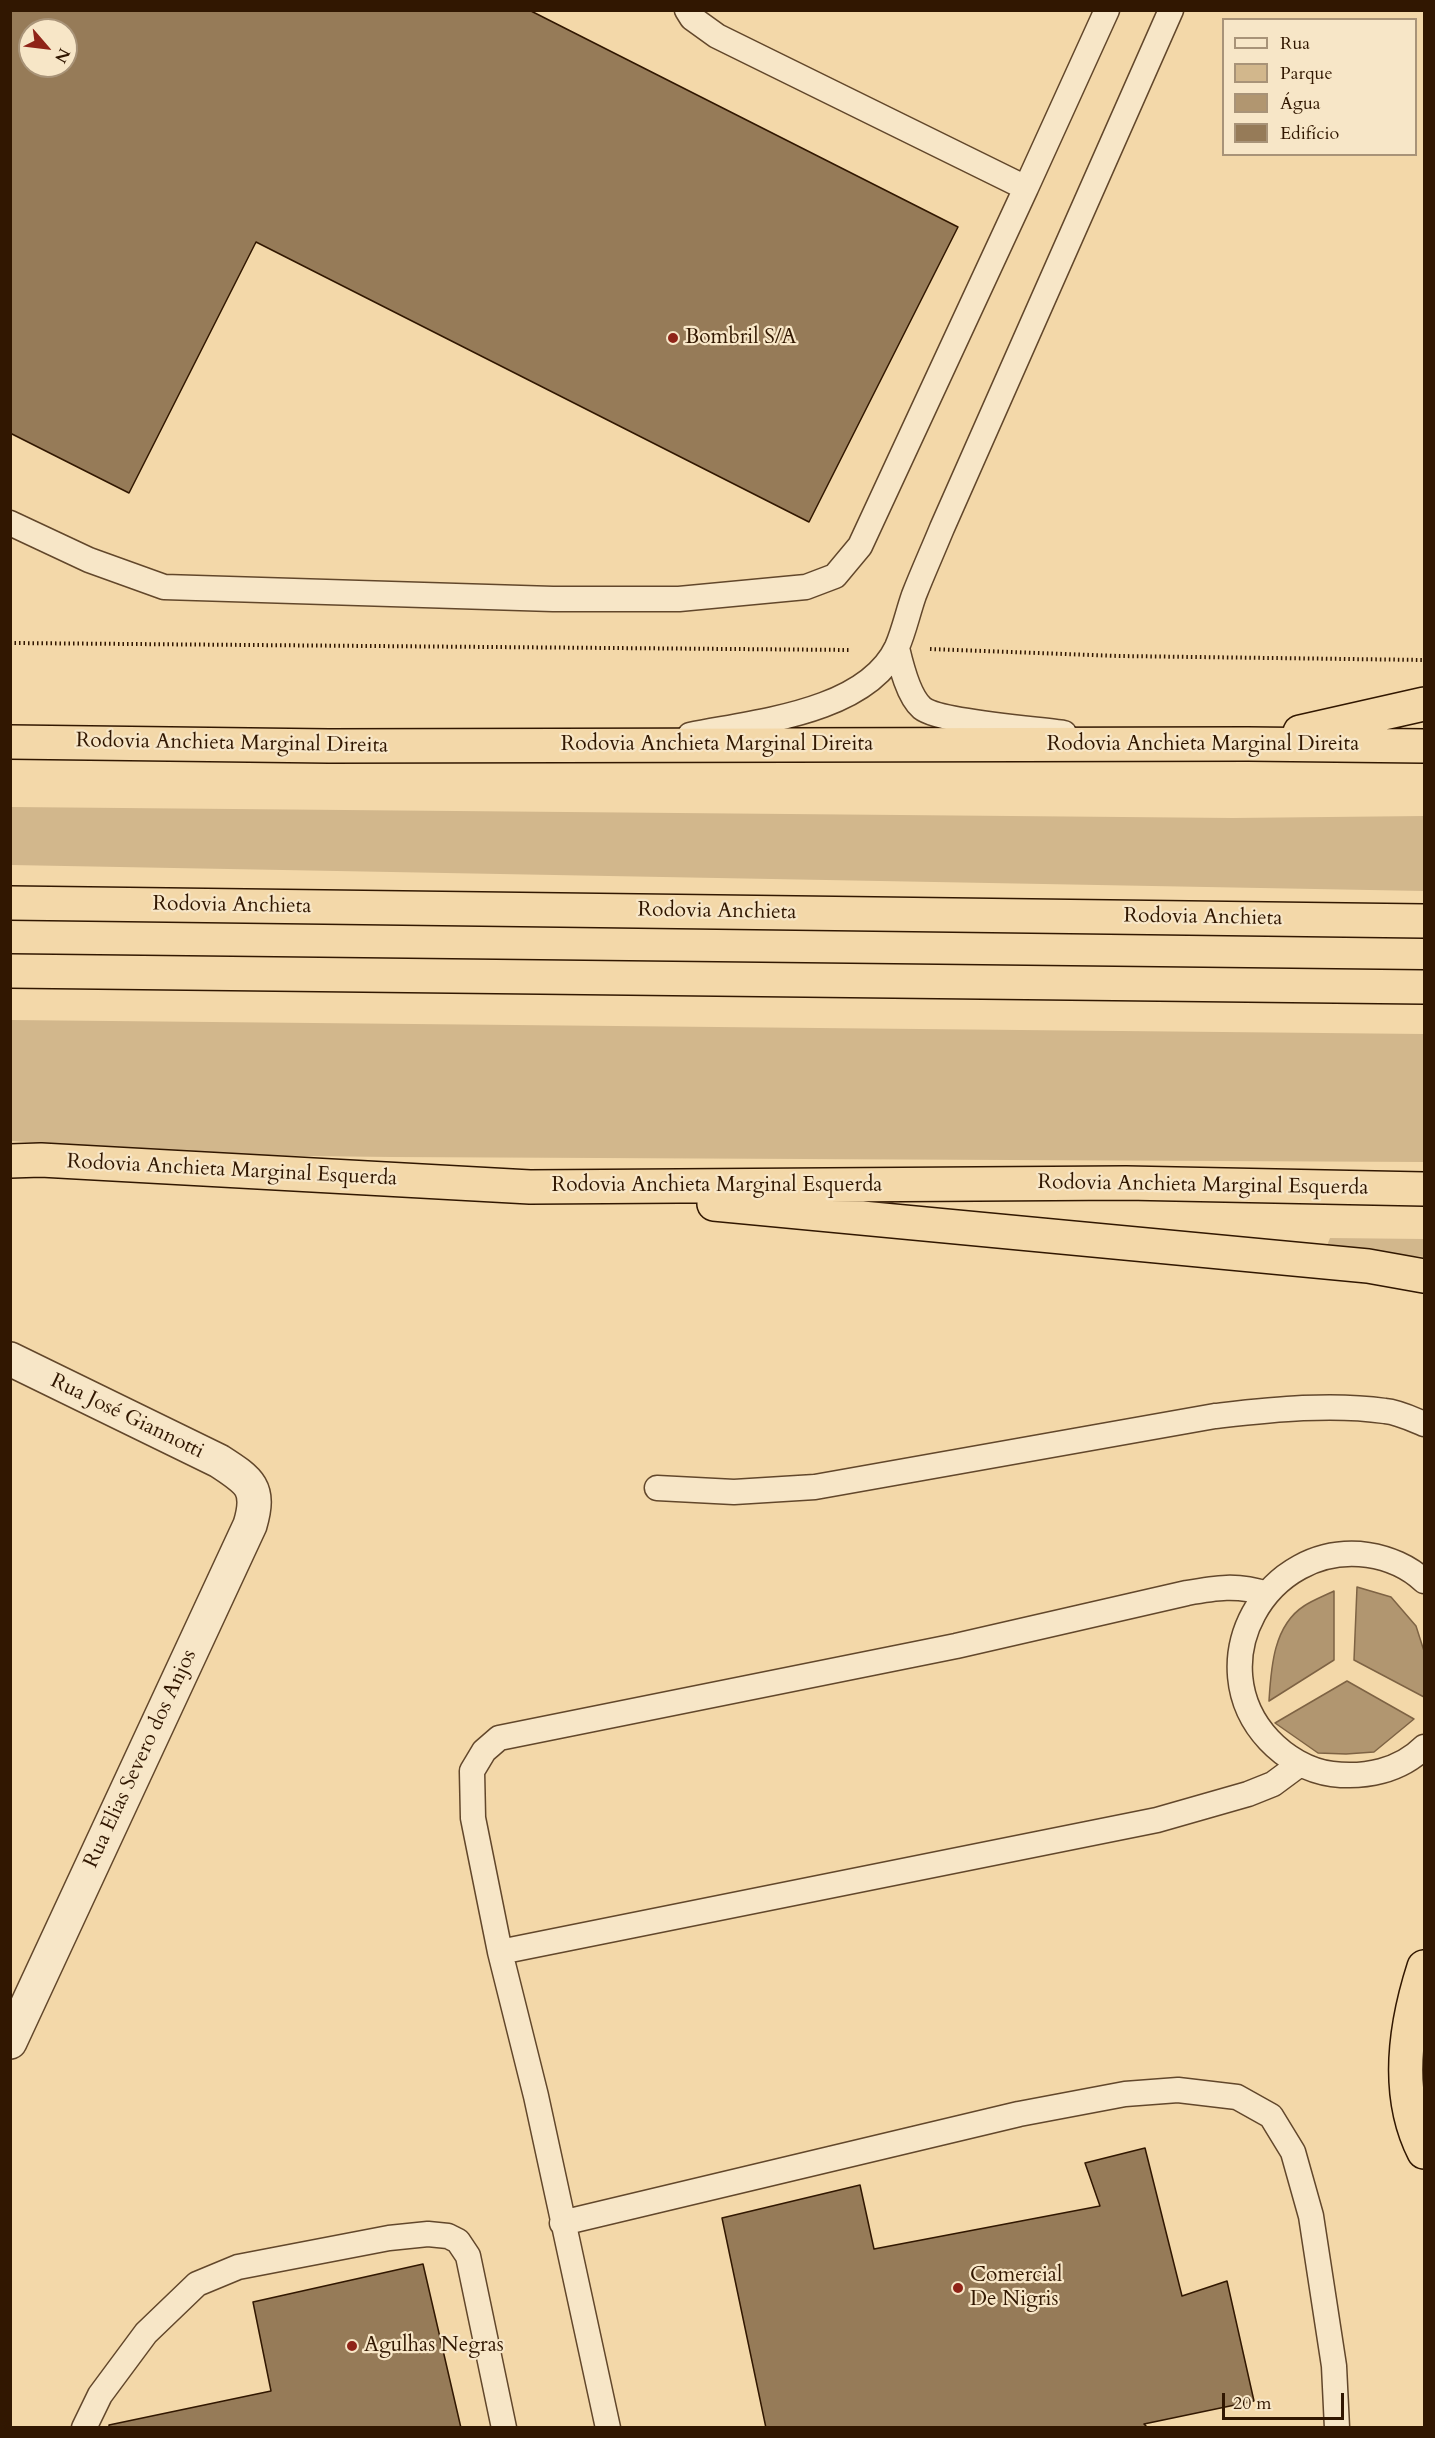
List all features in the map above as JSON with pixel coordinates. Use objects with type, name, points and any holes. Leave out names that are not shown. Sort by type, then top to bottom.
[{"type":"highway","points":[[1248,744],[1425,704]]},
{"type":"highway","name":"Rodovia Anchieta Marginal Direita","points":[[10,742],[317,746],[1248,744],[1425,746]]},
{"type":"highway","name":"Rodovia Anchieta","points":[[10,903],[1425,921]]},
{"type":"highway","points":[[10,971],[1425,987]]},
{"type":"highway","name":"Rodovia Anchieta Marginal Esquerda","points":[[10,1161],[530,1187],[1126,1183],[1425,1189]]},
{"type":"highway","points":[[530,1187],[1356,1265],[1425,1276]]},
{"type":"highway","points":[[1425,1967],[1412,2008],[1406,2073],[1411,2115],[1425,2152]]},
{"type":"street","name":"Rua José Giannotti","points":[[10,1359],[219,1461],[243,1477]]},
{"type":"street","name":"Rua Elias Severo dos Anjos","points":[[10,2042],[250,1525],[256,1505],[252,1489],[243,1477]]},
{"type":"lane","points":[[687,10],[692,18],[717,36],[1026,189]]},
{"type":"lane","points":[[10,523],[89,560],[164,587],[553,599],[679,599],[806,587],[835,576],[860,546],[1107,10]]},
{"type":"lane","points":[[641,745],[824,706],[861,687],[880,672],[897,648],[915,593],[942,528],[1171,10]]},
{"type":"lane","points":[[897,648],[904,674],[922,708],[950,718],[1149,745]]},
{"type":"lane","points":[[657,1488],[734,1492],[815,1487],[1215,1416],[1272,1409],[1327,1408],[1386,1411],[1425,1424]]},
{"type":"lane","points":[[1425,1581],[1401,1565],[1378,1556],[1354,1553],[1329,1555],[1305,1563],[1284,1576],[1266,1593],[1252,1615],[1243,1638],[1239,1663],[1242,1688],[1250,1711],[1263,1733],[1280,1751],[1300,1764],[1324,1773],[1348,1776],[1373,1774],[1397,1766],[1425,1747]]},
{"type":"lane","points":[[608,2427],[536,2096],[500,1952],[473,1818],[472,1771],[484,1751],[500,1738],[956,1646],[1187,1593],[1223,1587],[1248,1588],[1266,1593]]},
{"type":"lane","points":[[500,1952],[1157,1820],[1248,1794],[1273,1784],[1300,1764]]},
{"type":"lane","points":[[562,2223],[1019,2114],[1125,2094],[1178,2090],[1237,2097],[1271,2116],[1293,2152],[1311,2216],[1334,2366],[1338,2415],[1336,2427]]},
{"type":"lane","points":[[84,2427],[100,2396],[140,2341],[179,2299],[197,2284],[238,2267],[389,2238],[428,2234],[448,2236],[458,2241],[468,2256],[504,2427]]},
{"type":"path","points":[[10,643],[859,650],[897,648],[1119,656],[1425,660]]},
{"type":"green space","points":[[11,807],[1233,818],[1424,816],[1424,891],[11,865]]},
{"type":"green space","points":[[10,1020],[1424,1034],[1424,1162],[217,1155],[11,1141]]},
{"type":"green space","points":[[1330,1238],[1424,1239],[1424,1257],[1326,1248]]},
{"type":"water","points":[[1357,1587],[1391,1597],[1416,1626],[1424,1651],[1424,1697],[1354,1660]]},
{"type":"water","points":[[1334,1591],[1334,1660],[1269,1701],[1273,1662],[1280,1636],[1286,1625],[1304,1606]]},
{"type":"water","points":[[1347,1681],[1414,1719],[1374,1752],[1346,1754],[1318,1753],[1275,1723]]},
{"type":"building","name":"Bombril S/A","points":[[10,10],[529,10],[958,227],[809,522],[256,242],[129,493],[10,433]]},
{"type":"building","name":"Comercial De Nigris","points":[[1145,2148],[1182,2296],[1227,2281],[1254,2401],[1144,2424],[1148,2428],[766,2428],[722,2218],[860,2185],[874,2249],[1100,2206],[1085,2163]]},
{"type":"building","name":"Agulhas Negras","points":[[423,2264],[461,2428],[109,2428],[109,2425],[271,2391],[253,2302]]},
{"type":"place","name":"Bombril S/A","points":[[673,338]]},
{"type":"place","name":"Comercial De Nigris","points":[[958,2288]]},
{"type":"place","name":"Agulhas Negras","points":[[352,2346]]}]
